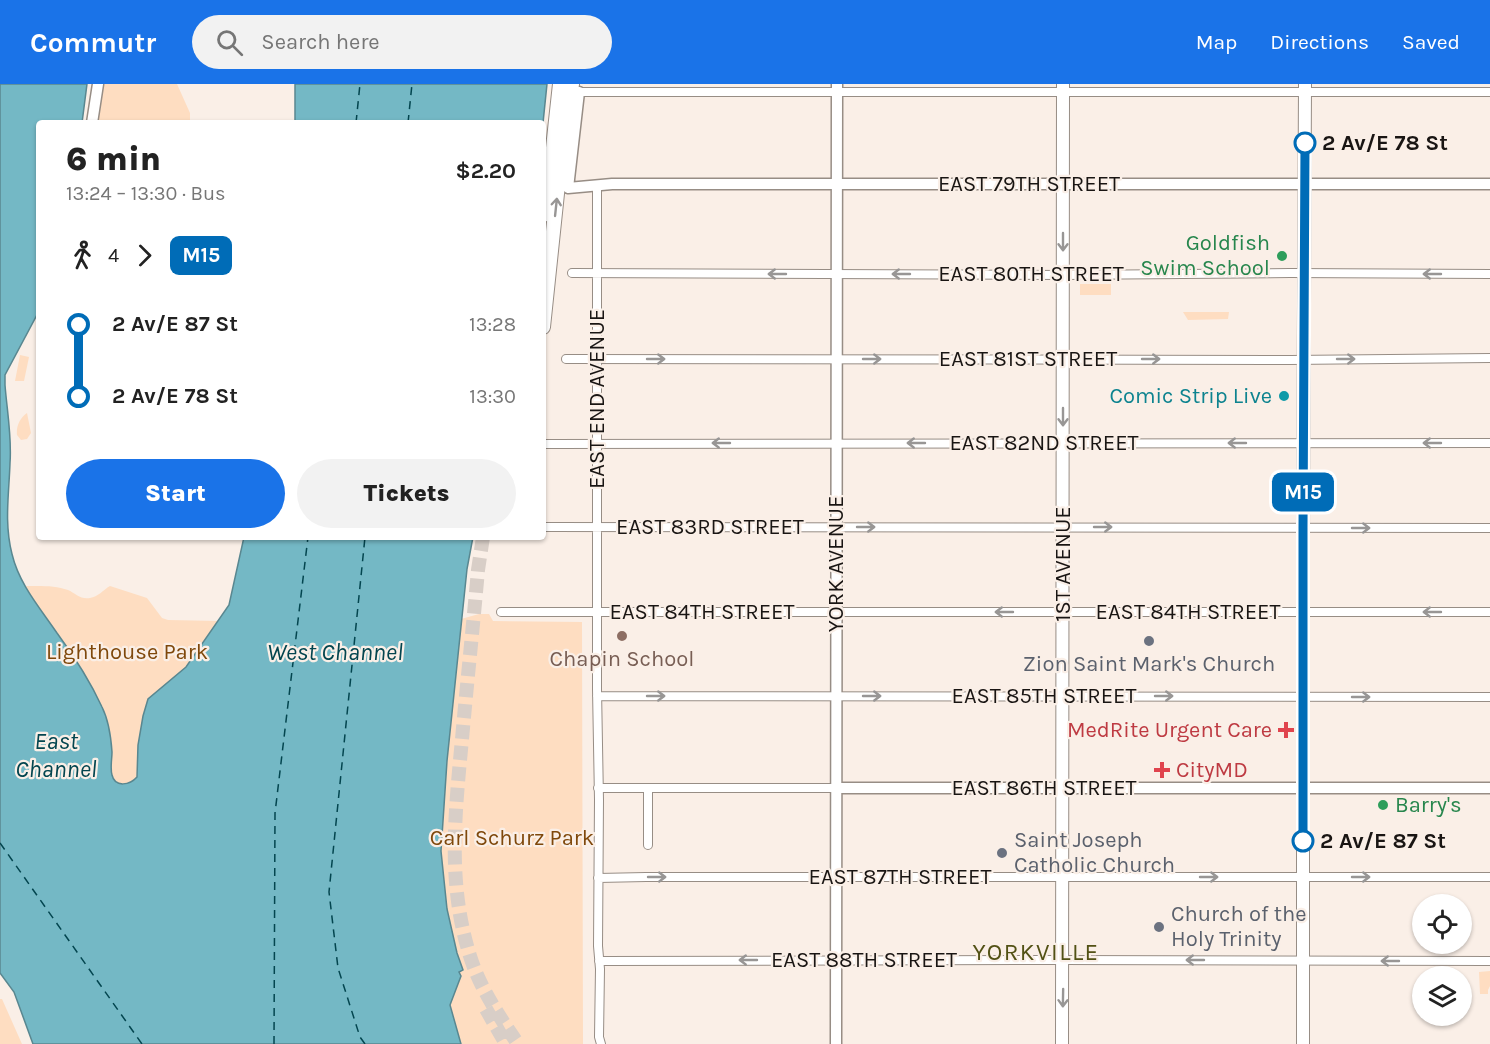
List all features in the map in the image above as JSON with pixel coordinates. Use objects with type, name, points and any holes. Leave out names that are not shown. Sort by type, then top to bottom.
[{"type":"highway","points":[[546,195],[560,84]]},
{"type":"highway","points":[[546,298],[558,184],[566,133],[577,87]]},
{"type":"main road","points":[[92,120],[98,84]]},
{"type":"main road","name":"EAST 79TH STREET","points":[[577,87],[568,188],[612,184],[1490,184]]},
{"type":"main road","name":"YORK AVENUE","points":[[836,1044],[837,88]]},
{"type":"main road","name":"1ST AVENUE","points":[[1062,1044],[1063,88]]},
{"type":"main road","points":[[1303,1044],[1305,88]]},
{"type":"main road","name":"EAST 86TH STREET","points":[[835,788],[1490,788]]},
{"type":"street","points":[[686,84],[686,93]]},
{"type":"street","points":[[577,87],[686,93],[837,88],[1305,88],[1490,92]]},
{"type":"street","name":"EAST END AVENUE","points":[[597,186],[597,946],[600,969],[599,1037],[601,1044]]},
{"type":"street","name":"EAST 80TH STREET","points":[[572,273],[1490,274]]},
{"type":"street","name":"EAST 81ST STREET","points":[[566,359],[1490,358]]},
{"type":"street","name":"EAST 82ND STREET","points":[[546,444],[1490,443]]},
{"type":"street","name":"EAST 83RD STREET","points":[[546,527],[1490,528]]},
{"type":"street","name":"EAST 84TH STREET","points":[[501,612],[1490,612]]},
{"type":"street","name":"EAST 85TH STREET","points":[[597,696],[1490,697]]},
{"type":"street","name":"EAST 86TH STREET","points":[[598,788],[835,788]]},
{"type":"street","points":[[648,788],[648,845]]},
{"type":"street","name":"EAST 87TH STREET","points":[[598,878],[1490,877]]},
{"type":"street","name":"EAST 88TH STREET","points":[[599,961],[1490,961]]},
{"type":"green space","points":[[101,84],[177,84],[190,113],[190,120],[96,120]]},
{"type":"green space","points":[[1080,284],[1111,284],[1111,295],[1080,295]]},
{"type":"green space","points":[[1183,312],[1229,312],[1228,319],[1188,320]]},
{"type":"green space","points":[[20,355],[29,357],[24,381],[15,381]]},
{"type":"green space","points":[[27,413],[31,433],[27,439],[21,440],[17,435],[17,428],[20,420]]},
{"type":"green space","name":"Lighthouse Park","points":[[25,586],[58,587],[87,598],[96,596],[110,586],[147,598],[162,618],[168,620],[219,621],[186,667],[148,699],[138,745],[137,777],[132,782],[122,784],[116,782],[112,776],[110,736],[101,706],[77,663]]},
{"type":"green space","name":"Carl Schurz Park","points":[[489,614],[493,621],[582,622],[583,1044],[461,1044],[450,1005],[461,976],[459,972],[462,970],[451,930],[441,862],[447,760],[461,619]]},
{"type":"green space","points":[[1490,971],[1488,994],[1480,994],[1479,972]]},
{"type":"green space","points":[[0,999],[2,999],[22,1044],[0,1044]]},
{"type":"water","points":[[0,84],[87,84],[82,120],[36,120],[36,317],[5,375],[10,444],[8,520],[15,565],[31,595],[81,669],[104,712],[111,741],[111,772],[116,782],[123,784],[137,777],[138,745],[148,699],[186,667],[229,605],[243,540],[472,540],[467,569],[447,761],[441,851],[447,909],[463,970],[459,972],[461,976],[450,1005],[461,1044],[33,1044],[14,992],[0,973]]},
{"type":"water","points":[[295,84],[547,84],[543,120],[295,120]]},
{"type":"ferry route","points":[[356,120],[360,84]]},
{"type":"ferry route","points":[[408,120],[412,84]]},
{"type":"ferry route","points":[[274,1044],[275,813],[308,540]]},
{"type":"ferry route","points":[[365,540],[329,892],[338,968],[360,1037],[365,1044]]},
{"type":"ferry route","points":[[0,843],[142,1044]]},
{"type":"tunnel","points":[[483,540],[457,794],[456,875],[463,929],[474,968],[491,1002],[518,1044]]},
{"type":"tunnel","points":[[486,1009],[506,1044]]},
{"type":"bus line","name":"M15","points":[[1303,841],[1305,143]]},
{"type":"place","name":"2 Av/E 78 St","points":[[1305,143]]},
{"type":"place","name":"Goldfish Swim School","points":[[1282,256]]},
{"type":"place","name":"Comic Strip Live","points":[[1284,396]]},
{"type":"place","name":"Chapin School","points":[[622,636]]},
{"type":"place","name":"Zion Saint Mark's Church","points":[[1149,641]]},
{"type":"place","name":"MedRite Urgent Care","points":[[1286,730]]},
{"type":"place","name":"CityMD","points":[[1162,770]]},
{"type":"place","name":"Barry's","points":[[1383,805]]},
{"type":"place","name":"2 Av/E 87 St","points":[[1303,841]]},
{"type":"place","name":"Saint Joseph Catholic Church","points":[[1002,853]]},
{"type":"place","name":"Church of the Holy Trinity","points":[[1159,927]]},
{"type":"district","name":"YORKVILLE","points":[[1036,952]]},
{"type":"water label","name":"West Channel","points":[[335,652]]},
{"type":"water label","name":"East Channel","points":[[56,755]]}]
